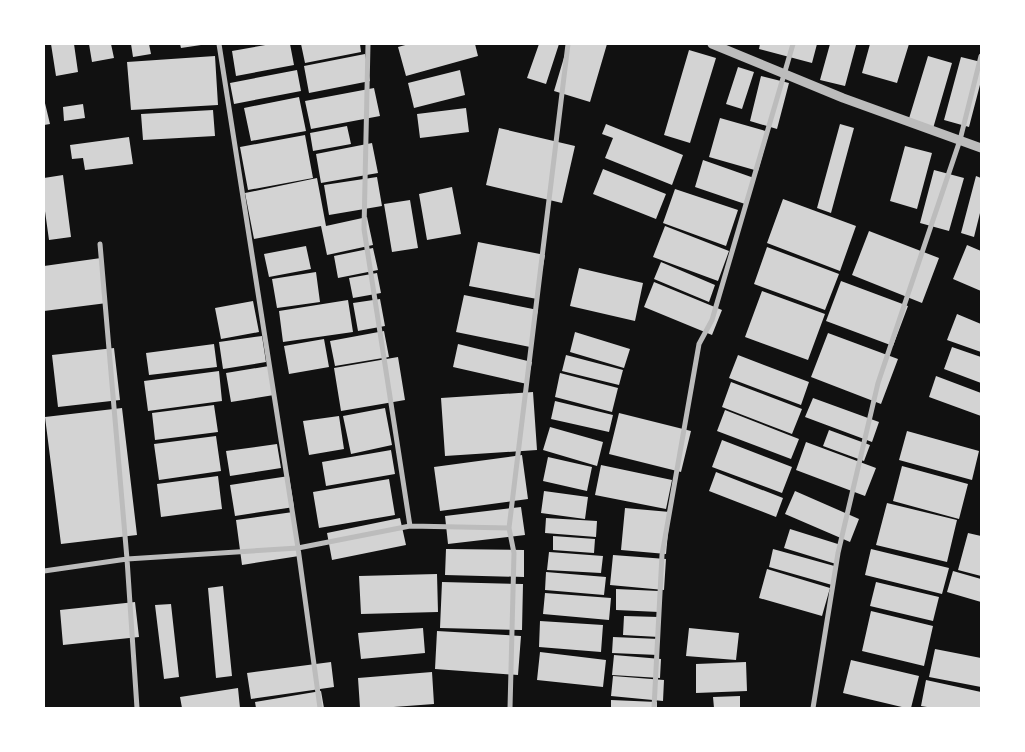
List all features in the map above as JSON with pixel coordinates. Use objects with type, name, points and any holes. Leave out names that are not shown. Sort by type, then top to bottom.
[{"type":"street","points":[[219,44],[298,548],[320,708]]},
{"type":"street","points":[[368,44],[364,229],[410,526]]},
{"type":"street","points":[[510,708],[514,553],[509,528],[568,44]]},
{"type":"street","points":[[712,44],[843,98],[981,148]]},
{"type":"street","points":[[654,708],[662,555],[699,344],[712,320],[793,44]]},
{"type":"street","points":[[814,708],[838,553],[878,383],[960,140],[981,56]]},
{"type":"street","points":[[100,244],[127,559],[136,708]]},
{"type":"street","points":[[44,571],[127,559],[298,548],[410,526],[509,528]]},
{"type":"building","points":[[51,44],[74,44],[78,72],[56,76]]},
{"type":"building","points":[[89,44],[111,44],[114,58],[92,62]]},
{"type":"building","points":[[131,44],[149,44],[151,54],[133,57]]},
{"type":"building","points":[[180,44],[201,44],[201,45],[181,48]]},
{"type":"building","points":[[271,44],[290,44],[294,65],[236,76],[232,51]]},
{"type":"building","points":[[301,44],[360,44],[361,52],[305,63]]},
{"type":"building","points":[[409,44],[475,44],[478,56],[406,76],[398,47]]},
{"type":"building","points":[[539,44],[559,44],[546,84],[527,78]]},
{"type":"building","points":[[568,44],[607,44],[590,102],[554,91]]},
{"type":"building","points":[[760,44],[817,44],[812,63],[759,49]]},
{"type":"building","points":[[830,44],[856,45],[845,86],[820,80]]},
{"type":"building","points":[[870,44],[909,44],[897,83],[862,73]]},
{"type":"building","points":[[689,50],[716,58],[690,143],[664,135]]},
{"type":"building","points":[[365,54],[370,81],[309,93],[304,66]]},
{"type":"building","points":[[215,56],[218,105],[131,110],[127,62]]},
{"type":"building","points":[[928,56],[952,63],[932,132],[907,125]]},
{"type":"building","points":[[961,57],[981,62],[981,81],[969,127],[944,120]]},
{"type":"building","points":[[738,67],[754,72],[742,109],[726,104]]},
{"type":"building","points":[[297,70],[301,91],[234,104],[230,83]]},
{"type":"building","points":[[460,70],[465,95],[414,108],[408,83]]},
{"type":"building","points":[[761,76],[789,83],[777,129],[750,121]]},
{"type":"building","points":[[374,88],[380,116],[311,129],[305,101]]},
{"type":"building","points":[[299,97],[306,131],[251,141],[244,108]]},
{"type":"building","points":[[44,99],[50,124],[44,125]]},
{"type":"building","points":[[83,104],[85,118],[64,121],[63,107]]},
{"type":"building","points":[[466,108],[469,132],[420,138],[417,114]]},
{"type":"building","points":[[213,110],[215,136],[143,140],[141,114]]},
{"type":"building","points":[[720,118],[769,132],[758,171],[709,157]]},
{"type":"building","points":[[606,124],[683,155],[672,185],[605,158],[613,138],[602,134]]},
{"type":"building","points":[[840,124],[854,128],[831,213],[817,208]]},
{"type":"building","points":[[347,126],[351,144],[313,151],[310,133]]},
{"type":"building","points":[[499,128],[575,146],[562,203],[486,185]]},
{"type":"building","points":[[305,135],[313,178],[248,190],[240,147]]},
{"type":"building","points":[[129,137],[133,164],[85,170],[83,158],[72,159],[70,145]]},
{"type":"building","points":[[372,143],[378,173],[321,183],[316,154]]},
{"type":"building","points":[[905,146],[932,153],[917,209],[890,201]]},
{"type":"building","points":[[703,160],[754,178],[745,204],[695,187]]},
{"type":"building","points":[[603,169],[666,194],[656,219],[593,194]]},
{"type":"building","points":[[934,170],[964,178],[949,231],[920,223]]},
{"type":"building","points":[[63,175],[71,237],[49,240],[44,204],[44,178]]},
{"type":"building","points":[[976,176],[981,178],[981,209],[974,237],[961,233]]},
{"type":"building","points":[[377,177],[382,206],[329,215],[324,185]]},
{"type":"building","points":[[317,178],[326,226],[367,217],[373,245],[327,255],[321,226],[254,239],[245,193]]},
{"type":"building","points":[[452,187],[461,234],[427,240],[419,194]]},
{"type":"building","points":[[675,189],[738,210],[726,246],[663,223]]},
{"type":"building","points":[[783,199],[856,226],[840,271],[767,243]]},
{"type":"building","points":[[410,200],[418,248],[392,252],[384,204]]},
{"type":"building","points":[[665,226],[729,251],[718,281],[653,257]]},
{"type":"building","points":[[869,231],[939,258],[922,303],[852,275]]},
{"type":"building","points":[[478,242],[545,255],[537,299],[469,286]]},
{"type":"building","points":[[967,245],[981,251],[981,291],[953,279]]},
{"type":"building","points":[[306,246],[311,269],[269,277],[264,254]]},
{"type":"building","points":[[767,247],[839,274],[825,310],[754,284]]},
{"type":"building","points":[[373,248],[378,270],[338,278],[334,256]]},
{"type":"building","points":[[101,258],[107,303],[44,311],[44,266]]},
{"type":"building","points":[[661,262],[715,285],[709,302],[654,279]]},
{"type":"building","points":[[579,268],[643,283],[635,321],[570,306]]},
{"type":"building","points":[[316,272],[320,302],[277,308],[272,279]]},
{"type":"building","points":[[377,273],[381,293],[353,298],[349,278]]},
{"type":"building","points":[[841,281],[908,306],[893,346],[826,321]]},
{"type":"building","points":[[654,282],[722,310],[712,335],[644,307]]},
{"type":"building","points":[[762,291],[825,314],[808,360],[745,337]]},
{"type":"building","points":[[464,295],[538,310],[530,347],[456,332]]},
{"type":"building","points":[[380,299],[385,326],[358,331],[353,303]]},
{"type":"building","points":[[348,300],[353,332],[283,342],[279,311]]},
{"type":"building","points":[[253,301],[259,332],[221,339],[215,308]]},
{"type":"building","points":[[957,314],[981,324],[981,352],[947,340]]},
{"type":"building","points":[[384,331],[389,357],[335,366],[330,341]]},
{"type":"building","points":[[575,332],[630,349],[624,368],[570,352]]},
{"type":"building","points":[[828,333],[898,359],[881,404],[811,377]]},
{"type":"building","points":[[262,336],[266,362],[223,369],[219,342]]},
{"type":"building","points":[[324,339],[329,367],[289,374],[284,346]]},
{"type":"building","points":[[214,344],[217,367],[149,375],[146,353]]},
{"type":"building","points":[[458,344],[532,362],[527,384],[453,367]]},
{"type":"building","points":[[952,347],[981,357],[981,383],[944,369]]},
{"type":"building","points":[[114,348],[120,400],[58,407],[52,355]]},
{"type":"building","points":[[566,355],[623,370],[619,385],[562,371]]},
{"type":"building","points":[[738,355],[809,382],[801,405],[729,378]]},
{"type":"building","points":[[398,357],[405,400],[341,411],[334,368]]},
{"type":"building","points":[[269,366],[274,395],[231,402],[226,373]]},
{"type":"building","points":[[219,371],[222,401],[148,411],[144,381]]},
{"type":"building","points":[[560,373],[618,388],[612,412],[555,397]]},
{"type":"building","points":[[936,376],[981,393],[981,416],[929,397]]},
{"type":"building","points":[[731,382],[802,409],[792,434],[722,407]]},
{"type":"building","points":[[533,392],[537,450],[445,456],[441,398]]},
{"type":"building","points":[[813,398],[879,422],[872,442],[805,417]]},
{"type":"building","points":[[555,401],[613,415],[609,432],[551,419]]},
{"type":"building","points":[[214,405],[218,432],[155,440],[152,413]]},
{"type":"building","points":[[122,408],[137,535],[61,544],[45,417]]},
{"type":"building","points":[[385,408],[392,445],[351,454],[343,416]]},
{"type":"building","points":[[725,410],[799,439],[791,459],[717,431]]},
{"type":"building","points":[[619,413],[691,431],[681,472],[609,454]]},
{"type":"building","points":[[339,416],[344,449],[309,455],[303,421]]},
{"type":"building","points":[[550,427],[603,442],[597,466],[543,450]]},
{"type":"building","points":[[829,430],[870,445],[864,461],[823,446]]},
{"type":"building","points":[[907,431],[979,451],[972,480],[899,460]]},
{"type":"building","points":[[216,436],[221,471],[159,480],[154,444]]},
{"type":"building","points":[[722,440],[792,467],[782,493],[712,467]]},
{"type":"building","points":[[806,442],[876,468],[865,496],[796,470]]},
{"type":"building","points":[[277,444],[281,468],[230,476],[226,451]]},
{"type":"building","points":[[391,450],[395,474],[326,486],[322,462]]},
{"type":"building","points":[[522,455],[528,499],[440,511],[434,467]]},
{"type":"building","points":[[548,457],[592,467],[587,491],[543,481]]},
{"type":"building","points":[[601,465],[672,480],[666,509],[595,495]]},
{"type":"building","points":[[902,466],[968,484],[959,519],[893,501]]},
{"type":"building","points":[[716,472],[783,498],[776,517],[709,491]]},
{"type":"building","points":[[218,476],[222,509],[161,517],[157,484]]},
{"type":"building","points":[[289,476],[294,507],[235,516],[230,485]]},
{"type":"building","points":[[389,479],[395,515],[319,528],[313,492]]},
{"type":"building","points":[[544,491],[588,497],[585,519],[541,513]]},
{"type":"building","points":[[795,491],[859,519],[850,542],[785,514]]},
{"type":"building","points":[[887,503],[957,520],[947,562],[876,545]]},
{"type":"building","points":[[521,507],[525,535],[448,544],[445,516]]},
{"type":"building","points":[[625,508],[670,512],[666,554],[621,550]]},
{"type":"building","points":[[293,512],[299,556],[242,565],[236,520]]},
{"type":"building","points":[[400,518],[406,545],[332,560],[327,533]]},
{"type":"building","points":[[546,518],[597,521],[596,537],[545,533]]},
{"type":"building","points":[[790,529],[841,545],[836,564],[784,548]]},
{"type":"building","points":[[968,533],[981,536],[981,576],[958,570]]},
{"type":"building","points":[[553,536],[595,539],[594,553],[553,550]]},
{"type":"building","points":[[446,549],[524,550],[524,577],[445,575]]},
{"type":"building","points":[[773,549],[838,567],[832,585],[769,567]]},
{"type":"building","points":[[871,549],[949,568],[942,594],[865,575]]},
{"type":"building","points":[[549,552],[603,556],[601,573],[547,570]]},
{"type":"building","points":[[613,555],[666,559],[664,590],[610,585]]},
{"type":"building","points":[[767,569],[830,588],[822,616],[759,598]]},
{"type":"building","points":[[953,571],[981,579],[981,602],[947,592]]},
{"type":"building","points":[[546,572],[606,577],[604,595],[545,590]]},
{"type":"building","points":[[437,574],[438,612],[361,614],[359,576]]},
{"type":"building","points":[[442,582],[523,584],[522,630],[440,628]]},
{"type":"building","points":[[876,582],[939,597],[933,621],[870,606]]},
{"type":"building","points":[[223,586],[232,676],[216,678],[208,588]]},
{"type":"building","points":[[616,589],[659,591],[659,612],[616,610]]},
{"type":"building","points":[[545,593],[611,598],[609,620],[543,614]]},
{"type":"building","points":[[135,602],[139,637],[63,645],[60,610]]},
{"type":"building","points":[[171,604],[179,677],[164,679],[155,605]]},
{"type":"building","points":[[871,611],[933,626],[924,666],[862,651]]},
{"type":"building","points":[[624,616],[659,617],[659,637],[623,635]]},
{"type":"building","points":[[540,621],[603,625],[601,652],[539,647]]},
{"type":"building","points":[[423,628],[425,653],[361,659],[358,633]]},
{"type":"building","points":[[689,628],[739,633],[736,660],[686,656]]},
{"type":"building","points":[[437,631],[521,636],[518,675],[435,669]]},
{"type":"building","points":[[613,637],[659,639],[658,655],[612,653]]},
{"type":"building","points":[[935,649],[981,658],[981,687],[929,677]]},
{"type":"building","points":[[540,652],[606,660],[603,687],[537,680]]},
{"type":"building","points":[[614,655],[661,659],[660,678],[612,675]]},
{"type":"building","points":[[851,660],[919,676],[911,708],[843,693]]},
{"type":"building","points":[[331,662],[334,687],[251,699],[247,673]]},
{"type":"building","points":[[746,662],[747,691],[696,693],[696,664]]},
{"type":"building","points":[[432,672],[434,704],[360,708],[358,678]]},
{"type":"building","points":[[613,676],[664,680],[663,701],[611,696]]},
{"type":"building","points":[[926,680],[981,692],[981,708],[933,708],[921,706]]},
{"type":"building","points":[[238,688],[240,708],[182,708],[180,697]]},
{"type":"building","points":[[321,691],[324,708],[256,708],[255,702]]},
{"type":"building","points":[[740,696],[740,708],[714,708],[713,697]]},
{"type":"building","points":[[611,700],[657,702],[657,708],[611,708]]}]
